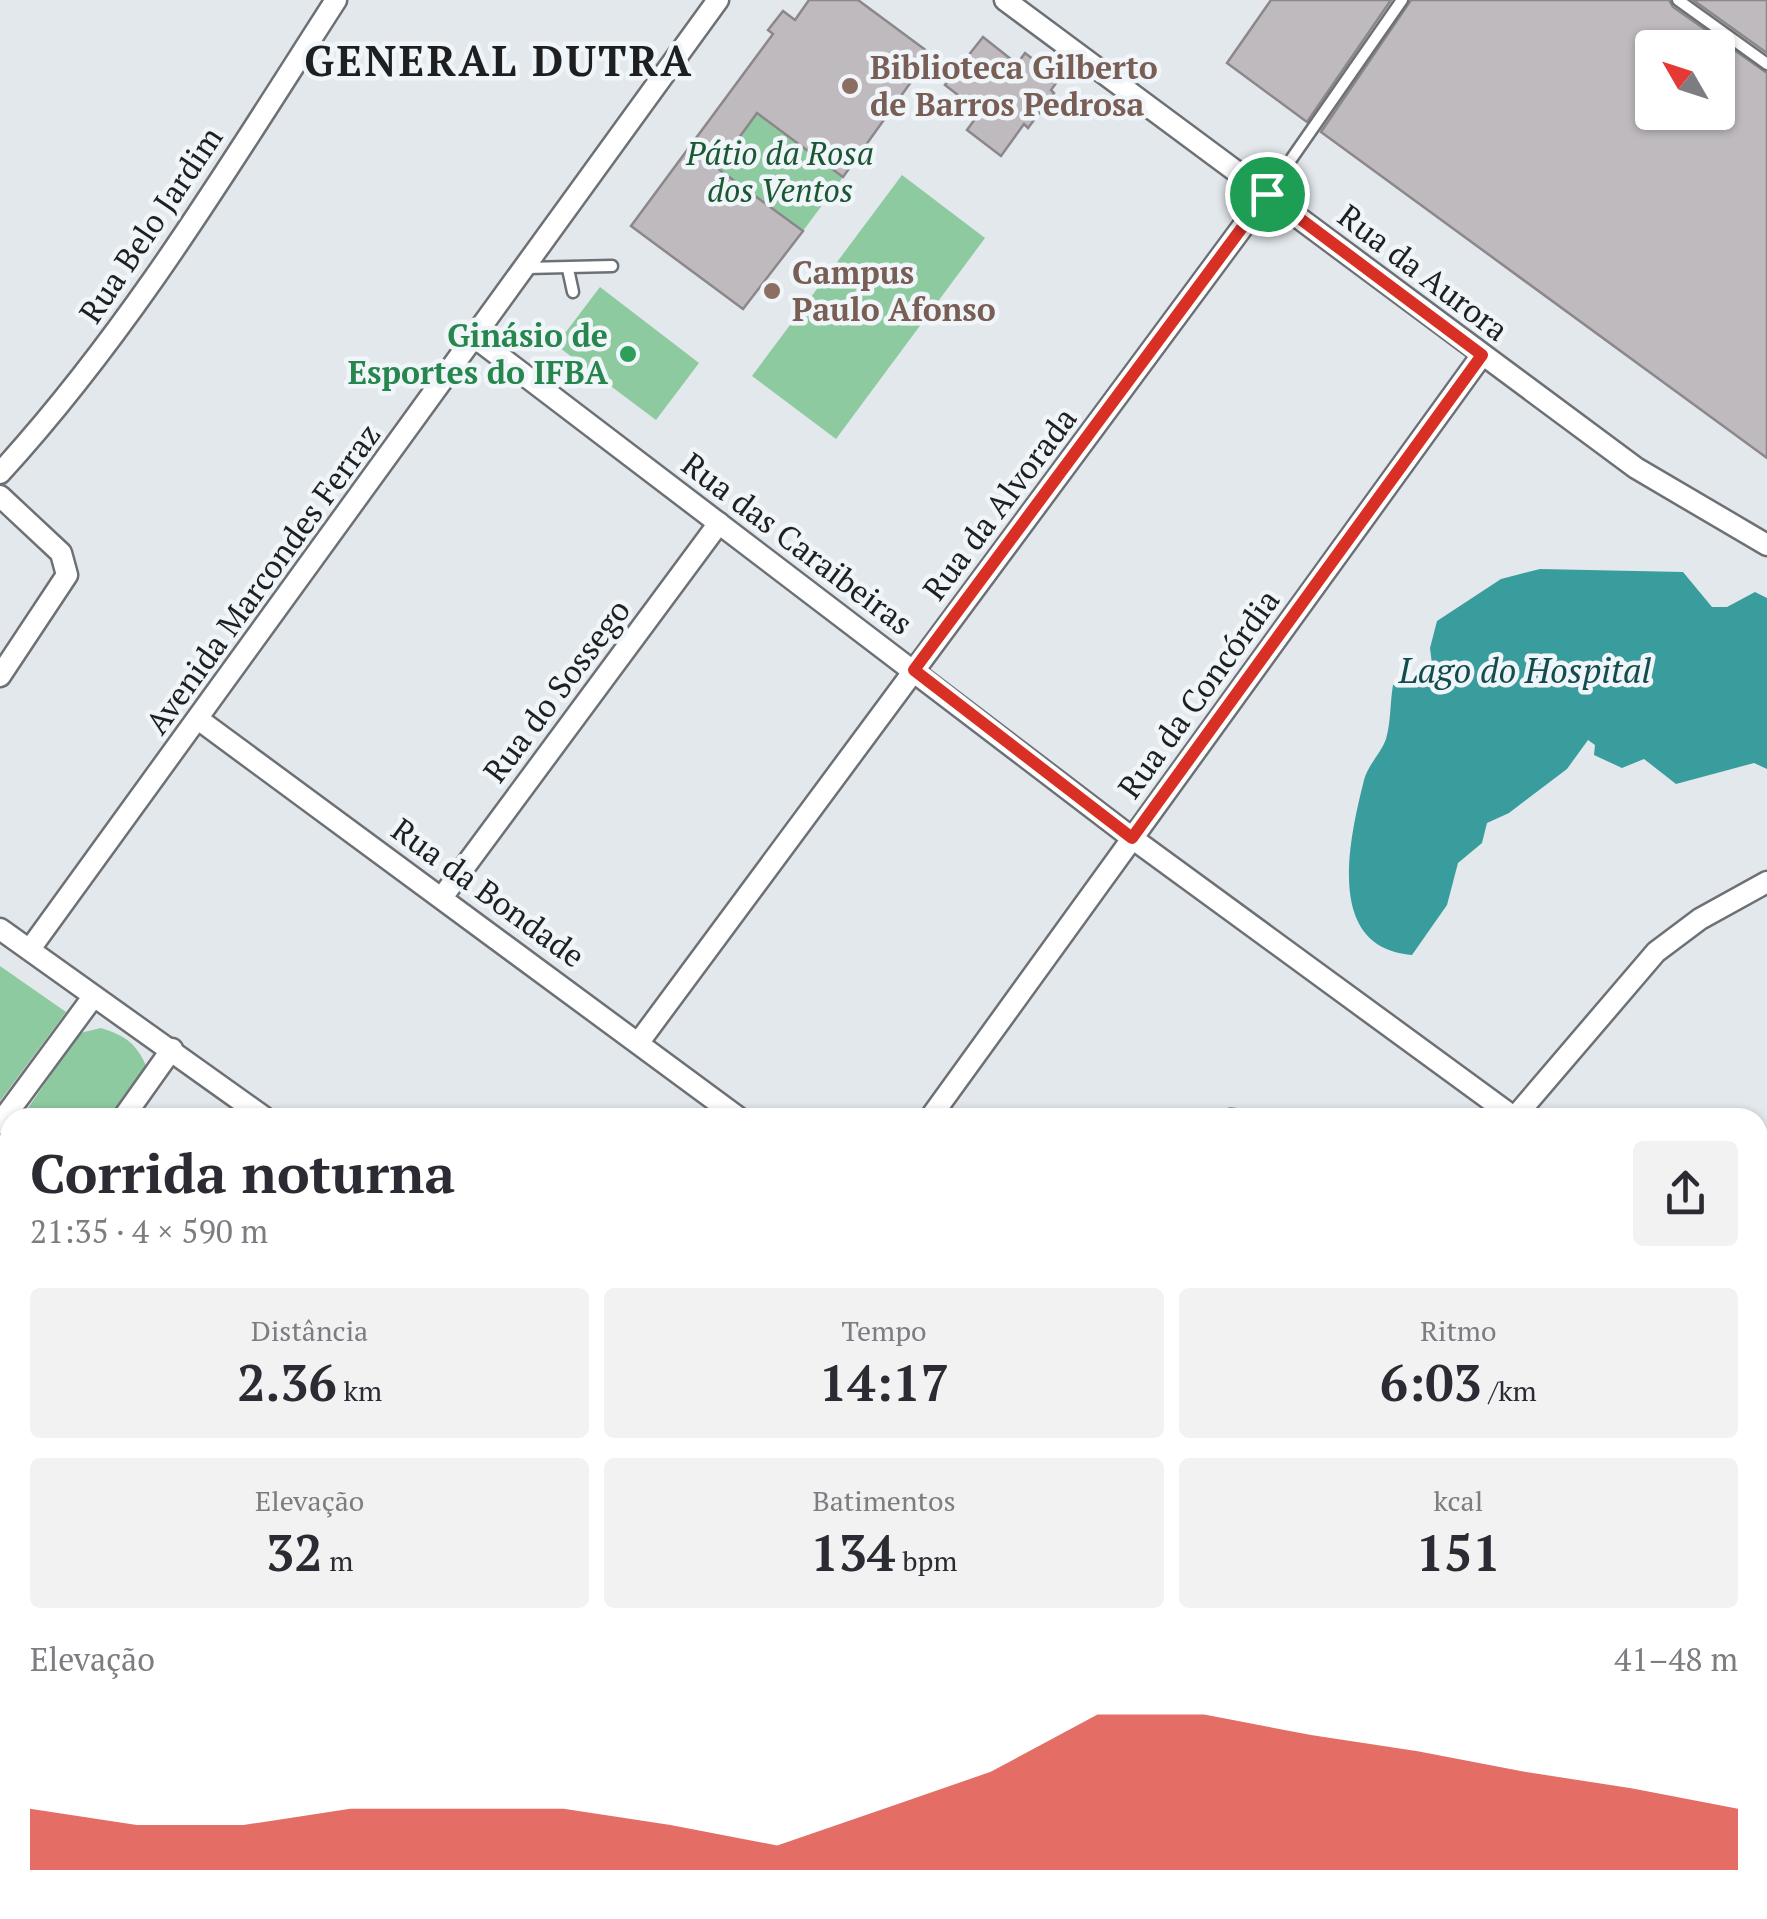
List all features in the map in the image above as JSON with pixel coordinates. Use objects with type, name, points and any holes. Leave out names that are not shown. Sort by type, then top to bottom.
[{"type":"street","name":"Rua Belo Jardim","points":[[0,473],[61,406],[170,255],[336,0]]},
{"type":"street","name":"Avenida Marcondes Ferraz","points":[[30,949],[476,339],[718,0]]},
{"type":"street","name":"Rua da Aurora","points":[[1005,0],[1636,468],[1763,540]]},
{"type":"street","name":"Rua da Alvorada","points":[[639,1042],[1267,194]]},
{"type":"street","name":"Rua das Caraibeiras","points":[[476,339],[1132,838],[1503,1108]]},
{"type":"street","name":"Rua da Concórdia","points":[[937,1108],[1482,355]]},
{"type":"street","points":[[0,496],[61,553],[67,576],[59,594],[0,676]]},
{"type":"street","name":"Rua do Sossego","points":[[443,896],[719,523]]},
{"type":"street","name":"Rua da Bondade","points":[[198,719],[726,1108]]},
{"type":"street","points":[[1523,1108],[1656,952],[1700,919],[1767,882]]},
{"type":"street","points":[[0,930],[252,1108]]},
{"type":"street","points":[[11,1108],[93,997]]},
{"type":"street","points":[[129,1108],[172,1049]]},
{"type":"lane","points":[[1267,194],[1402,0]]},
{"type":"lane","points":[[1678,0],[1767,64]]},
{"type":"lane","points":[[526,268],[612,266]]},
{"type":"lane","points":[[568,269],[573,292]]},
{"type":"green space","name":"Pátio da Rosa dos Ventos","points":[[757,113],[843,177],[803,231],[717,168]]},
{"type":"green space","points":[[902,175],[985,238],[836,439],[752,376]]},
{"type":"green space","name":"Ginásio de Esportes do IFBA","points":[[600,287],[699,363],[656,420],[556,345]]},
{"type":"green space","points":[[0,966],[66,1012],[0,1101]]},
{"type":"green space","points":[[101,1028],[117,1034],[130,1042],[147,1068],[118,1108],[28,1108],[80,1033]]},
{"type":"water","name":"Lago do Hospital","points":[[1540,569],[1683,572],[1712,607],[1727,607],[1755,592],[1767,598],[1767,769],[1754,763],[1676,784],[1644,759],[1622,768],[1594,755],[1595,745],[1588,740],[1567,769],[1509,813],[1487,823],[1482,843],[1458,863],[1447,905],[1412,955],[1384,948],[1365,933],[1354,912],[1349,886],[1353,830],[1364,780],[1386,739],[1393,685],[1432,664],[1430,648],[1437,621],[1501,579]]},
{"type":"building","points":[[809,0],[858,0],[931,54],[843,177],[757,113],[717,168],[803,231],[743,309],[631,226],[773,34],[768,30],[783,11],[795,20]]},
{"type":"building","points":[[1271,0],[1391,0],[1307,122],[1227,63]]},
{"type":"building","points":[[1411,0],[1669,0],[1706,30],[1635,30],[1635,130],[1735,130],[1735,51],[1767,73],[1767,458],[1321,132]]},
{"type":"building","points":[[1693,0],[1767,0],[1767,53]]},
{"type":"building","points":[[983,37],[1017,64],[1025,53],[1059,79],[1051,90],[1054,93],[1028,128],[1024,124],[1001,156],[967,130],[980,112],[945,85]]},
{"type":"place","name":"Biblioteca Gilberto de Barros Pedrosa","points":[[850,86]]},
{"type":"place","name":"Campus Paulo Afonso","points":[[772,291]]},
{"type":"place","name":"Ginásio de Esportes do IFBA","points":[[628,354]]},
{"type":"district","name":"GENERAL DUTRA","points":[[499,61]]},
{"type":"route","points":[[1267,194],[1482,355],[1132,838],[914,670],[1267,194]]}]
